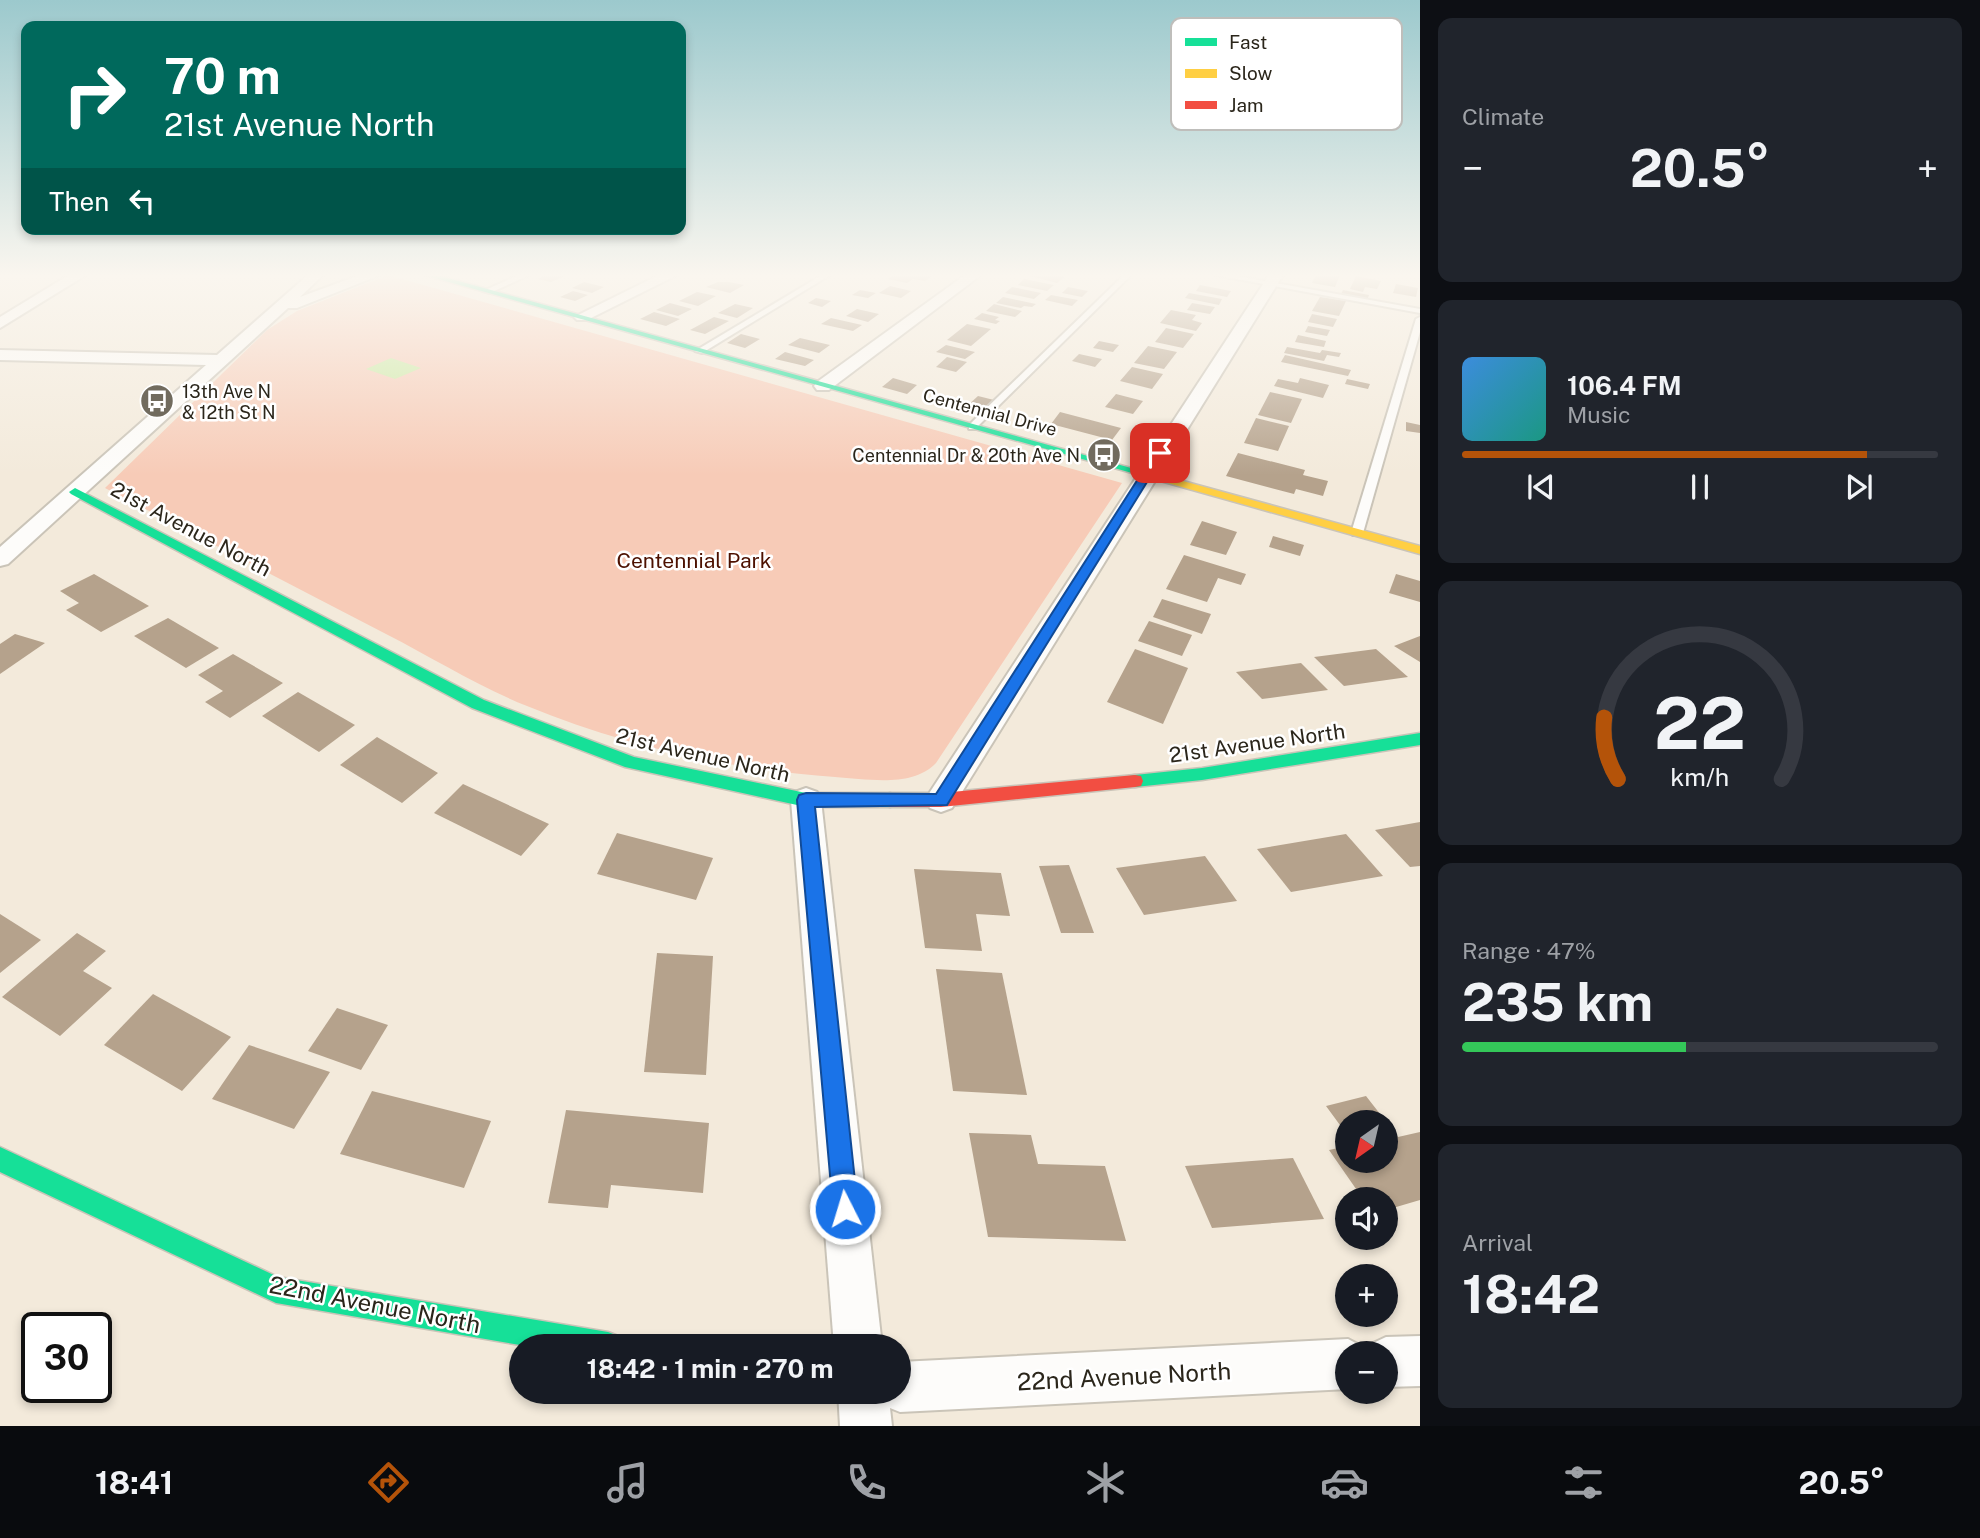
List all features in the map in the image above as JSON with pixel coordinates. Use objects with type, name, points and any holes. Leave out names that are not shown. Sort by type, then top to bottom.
[{"type":"street","points":[[0,559],[242,342]]},
{"type":"street","name":"Centennial Drive","points":[[666,342],[1420,550]]},
{"type":"street","points":[[823,386],[883,342]]},
{"type":"street","points":[[941,800],[1232,342]]},
{"type":"street","points":[[0,355],[222,360]]},
{"type":"street","name":"21st Avenue North","points":[[75,492],[478,704],[631,763],[806,800],[941,800],[1202,774],[1420,739]]},
{"type":"street","points":[[806,800],[858,1334]]},
{"type":"street","name":"22nd Avenue North","points":[[0,1159],[276,1290],[537,1334]]},
{"type":"street","points":[[1398,1361],[1420,1360]]},
{"type":"street","name":"22nd Avenue North","points":[[911,1386],[1335,1365]]},
{"type":"street","points":[[864,1404],[866,1426]]},
{"type":"lane","points":[[699,351],[715,342]]},
{"type":"lane","points":[[972,427],[1060,342]]},
{"type":"lane","points":[[1356,533],[1413,342]]},
{"type":"green space","name":"Centennial Park","points":[[255,342],[623,342],[1122,483],[936,763],[915,776],[889,780],[796,774],[717,762],[640,744],[564,720],[491,690],[105,488]]},
{"type":"shaded area","points":[[391,358],[421,368],[395,379],[366,369]]},
{"type":"building","points":[[729,342],[756,342],[745,348],[727,343]]},
{"type":"building","points":[[794,342],[815,342],[830,345],[819,353],[788,345]]},
{"type":"building","points":[[953,342],[976,342],[971,346]]},
{"type":"building","points":[[1099,342],[1119,345],[1113,352],[1093,348]]},
{"type":"building","points":[[1155,342],[1188,342],[1183,348]]},
{"type":"building","points":[[1295,342],[1326,342],[1324,347]]},
{"type":"building","points":[[946,345],[975,352],[965,359],[936,352]]},
{"type":"building","points":[[1148,346],[1177,352],[1164,369],[1134,363]]},
{"type":"building","points":[[1287,347],[1320,353],[1322,350],[1341,353],[1339,357],[1327,355],[1324,361],[1284,353]]},
{"type":"building","points":[[785,352],[814,360],[805,366],[775,359]]},
{"type":"building","points":[[1079,354],[1102,359],[1095,367],[1072,361]]},
{"type":"building","points":[[1285,355],[1351,370],[1348,376],[1281,362]]},
{"type":"building","points":[[947,357],[967,362],[956,372],[936,367]]},
{"type":"building","points":[[1132,367],[1163,374],[1152,389],[1120,381]]},
{"type":"building","points":[[893,378],[917,385],[907,394],[882,387]]},
{"type":"building","points":[[1300,378],[1329,385],[1323,398],[1274,386],[1278,379],[1298,383]]},
{"type":"building","points":[[1347,379],[1370,384],[1368,389],[1345,384]]},
{"type":"building","points":[[1270,392],[1302,399],[1291,423],[1258,415]]},
{"type":"building","points":[[1116,394],[1143,401],[1133,414],[1105,407]]},
{"type":"building","points":[[978,396],[994,400],[983,411],[967,406]]},
{"type":"building","points":[[1060,412],[1121,428],[1112,440],[1051,424]]},
{"type":"building","points":[[1256,418],[1289,426],[1278,451],[1244,443]]},
{"type":"building","points":[[1406,422],[1420,425],[1420,433],[1406,431]]},
{"type":"building","points":[[1238,453],[1305,470],[1303,475],[1328,481],[1323,496],[1296,489],[1294,494],[1226,476]]},
{"type":"building","points":[[1202,521],[1237,532],[1226,555],[1190,545]]},
{"type":"building","points":[[1273,536],[1304,545],[1300,556],[1269,547]]},
{"type":"building","points":[[1184,555],[1246,574],[1241,585],[1218,578],[1207,602],[1166,589]]},
{"type":"building","points":[[94,574],[149,606],[101,632],[66,610],[79,603],[60,591]]},
{"type":"building","points":[[1396,574],[1420,581],[1420,602],[1389,593]]},
{"type":"building","points":[[1162,599],[1211,614],[1202,634],[1153,617]]},
{"type":"building","points":[[168,618],[219,648],[186,668],[134,636]]},
{"type":"building","points":[[1149,621],[1192,635],[1182,656],[1138,641]]},
{"type":"building","points":[[15,634],[45,643],[0,674],[0,644]]},
{"type":"building","points":[[1420,636],[1420,662],[1394,646]]},
{"type":"building","points":[[1135,649],[1188,668],[1163,724],[1107,702]]},
{"type":"building","points":[[1376,649],[1408,677],[1344,686],[1314,657]]},
{"type":"building","points":[[233,654],[283,683],[230,718],[205,702],[223,691],[198,675]]},
{"type":"building","points":[[1301,663],[1328,690],[1262,699],[1236,672]]},
{"type":"building","points":[[298,692],[355,725],[319,752],[262,716]]},
{"type":"building","points":[[377,737],[438,773],[402,803],[340,765]]},
{"type":"building","points":[[463,784],[549,824],[521,856],[434,813]]},
{"type":"building","points":[[1420,822],[1420,866],[1410,867],[1375,830]]},
{"type":"building","points":[[617,833],[713,858],[696,900],[597,874]]},
{"type":"building","points":[[1346,834],[1383,876],[1291,892],[1257,849]]},
{"type":"building","points":[[1205,856],[1237,901],[1144,915],[1116,868]]},
{"type":"building","points":[[1069,865],[1094,933],[1061,933],[1039,866]]},
{"type":"building","points":[[914,869],[1001,873],[1010,916],[976,914],[982,951],[925,948]]},
{"type":"building","points":[[0,914],[41,940],[0,973]]},
{"type":"building","points":[[77,933],[106,951],[83,971],[112,988],[60,1036],[2,997]]},
{"type":"building","points":[[657,953],[713,956],[706,1075],[644,1072]]},
{"type":"building","points":[[936,969],[1002,973],[1027,1095],[953,1091]]},
{"type":"building","points":[[153,994],[231,1037],[182,1091],[104,1045]]},
{"type":"building","points":[[337,1008],[388,1025],[361,1070],[308,1051]]},
{"type":"building","points":[[249,1045],[330,1072],[294,1129],[212,1099]]},
{"type":"building","points":[[372,1091],[491,1121],[464,1188],[340,1154]]},
{"type":"building","points":[[1366,1096],[1377,1110],[1335,1110],[1335,1118],[1326,1106]]},
{"type":"building","points":[[566,1110],[709,1123],[703,1193],[611,1185],[608,1208],[548,1203]]},
{"type":"building","points":[[1420,1132],[1420,1200],[1398,1206],[1398,1187],[1355,1187],[1345,1173],[1398,1173],[1398,1137]]},
{"type":"building","points":[[969,1133],[1031,1135],[1038,1164],[1105,1166],[1126,1241],[988,1237]]},
{"type":"building","points":[[1293,1158],[1324,1219],[1212,1228],[1185,1166]]},
{"type":"traffic: fast","points":[[668,342],[1161,478]]},
{"type":"traffic: fast","points":[[75,492],[478,704],[631,763],[806,800],[890,800]]},
{"type":"traffic: fast","points":[[1135,781],[1202,774],[1420,739]]},
{"type":"traffic: fast","points":[[0,1159],[276,1290],[537,1334]]},
{"type":"traffic: slow","points":[[1161,478],[1420,550]]},
{"type":"traffic: jam","points":[[890,800],[941,800],[1135,781]]},
{"type":"place","name":"13th Ave N & 12th St N","points":[[157,401]]},
{"type":"place","name":"Centennial Dr & 20th Ave N","points":[[1104,455]]},
{"type":"route","points":[[845,1209],[806,800],[941,800],[1160,453]]}]
